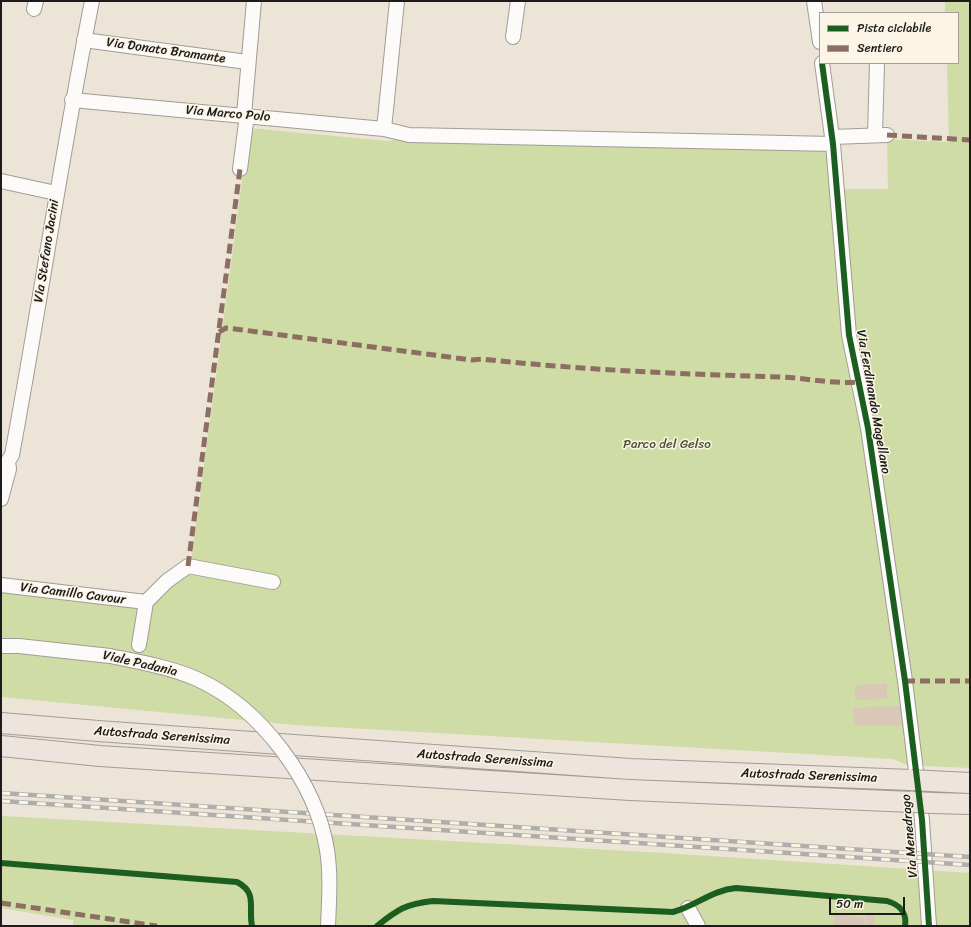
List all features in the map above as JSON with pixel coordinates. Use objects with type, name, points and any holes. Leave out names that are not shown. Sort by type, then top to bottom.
[{"type":"highway","name":"Autostrada Serenissima","points":[[1,723],[98,732],[630,769],[970,783]]},
{"type":"highway","name":"Autostrada Serenissima","points":[[1,746],[100,756],[630,790],[970,804]]},
{"type":"street","name":"Via Stefano Jacini","points":[[1,499],[9,469],[5,462],[12,455],[26,379],[72,100],[92,1]]},
{"type":"street","points":[[240,169],[245,115],[247,62],[254,1]]},
{"type":"street","points":[[384,129],[397,1]]},
{"type":"street","points":[[513,37],[518,1]]},
{"type":"street","points":[[814,1],[819,35]]},
{"type":"street","name":"Via Donato Bramante","points":[[84,40],[247,62]]},
{"type":"street","name":"Via Ferdinando Magellano","points":[[822,64],[833,140],[849,335],[868,428],[905,681],[912,743]]},
{"type":"street","name":"Via Marco Polo","points":[[72,100],[128,107],[245,115],[384,129],[409,135],[833,140],[881,135],[877,64]]},
{"type":"street","points":[[1,181],[56,193]]},
{"type":"street","points":[[139,645],[146,602],[166,582],[188,566],[273,582]]},
{"type":"street","name":"Via Camillo Cavour","points":[[1,585],[146,602]]},
{"type":"street","name":"Viale Padania","points":[[1,646],[19,646],[110,656],[169,669],[198,680],[248,713],[284,753],[309,797],[327,850],[330,881],[328,926]]},
{"type":"street","name":"Via Menedrago","points":[[912,743],[922,820],[929,926]]},
{"type":"street","points":[[688,908],[698,926]]},
{"type":"green space","name":"Parco del Gelso","points":[[945,1],[970,1],[970,768],[907,765],[893,759],[296,725],[1,697],[1,588],[132,603],[191,563],[249,128],[387,141],[407,138],[828,147],[834,189],[888,189],[887,139],[949,142],[947,64],[959,64],[959,12],[945,12]]},
{"type":"green space","points":[[1,816],[665,853],[970,873],[970,926],[73,926],[73,920],[1,908]]},
{"type":"building","points":[[887,684],[887,699],[855,700],[855,685]]},
{"type":"building","points":[[902,706],[902,725],[854,726],[853,708]]},
{"type":"building","points":[[834,914],[865,918],[865,926],[833,926]]},
{"type":"building","points":[[866,915],[874,915],[874,926],[866,926]]},
{"type":"railway","points":[[1,793],[970,857]]},
{"type":"railway","points":[[1,801],[970,865]]},
{"type":"marked path","points":[[887,135],[970,140]]},
{"type":"marked path","points":[[188,566],[240,169]]},
{"type":"marked path","points":[[219,332],[226,328],[472,360],[482,359],[630,371],[858,382]]},
{"type":"marked path","points":[[905,681],[970,681]]},
{"type":"marked path","points":[[1,903],[157,926]]},
{"type":"cycle path","points":[[822,64],[833,144],[849,335],[868,428],[905,681],[922,820],[929,926]]},
{"type":"cycle path","points":[[1,863],[237,882],[244,886],[250,896],[252,926]]},
{"type":"cycle path","points":[[377,926],[403,908],[433,901],[673,912],[719,892],[736,888],[887,901],[896,905],[902,910],[905,917],[905,926]]}]
